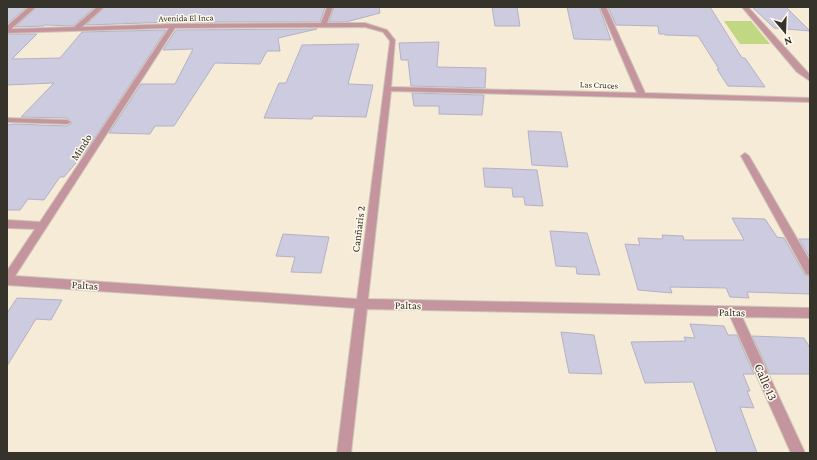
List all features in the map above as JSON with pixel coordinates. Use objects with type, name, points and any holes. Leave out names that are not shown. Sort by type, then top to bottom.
[{"type":"street","points":[[7,30],[33,7]]},
{"type":"street","points":[[76,29],[101,7]]},
{"type":"street","points":[[323,25],[330,7]]},
{"type":"street","points":[[603,7],[642,96]]},
{"type":"street","points":[[745,7],[800,70],[810,79]]},
{"type":"street","name":"Avenida El Inca","points":[[7,30],[173,26],[365,25]]},
{"type":"street","name":"Canñaris 2","points":[[344,453],[393,41],[385,31],[365,25]]},
{"type":"street","name":"Mindo","points":[[7,280],[173,26]]},
{"type":"street","name":"Las Cruces","points":[[387,89],[810,100]]},
{"type":"street","points":[[7,120],[67,122]]},
{"type":"street","points":[[745,156],[810,271]]},
{"type":"street","points":[[7,224],[42,226]]},
{"type":"street","name":"Paltas","points":[[7,280],[362,304],[810,313]]},
{"type":"street","name":"Calle 13","points":[[734,312],[798,453]]},
{"type":"green space","points":[[724,21],[751,21],[770,44],[740,44]]},
{"type":"building","points":[[7,7],[27,7],[7,24]]},
{"type":"building","points":[[37,7],[95,7],[73,26],[45,25],[15,27]]},
{"type":"building","points":[[105,7],[325,7],[320,22],[173,22],[86,25]]},
{"type":"building","points":[[334,7],[379,7],[380,13],[346,22],[329,22]]},
{"type":"building","points":[[492,7],[517,7],[520,26],[495,26]]},
{"type":"building","points":[[567,7],[599,7],[611,40],[574,39]]},
{"type":"building","points":[[608,7],[710,7],[742,58],[745,58],[765,87],[728,86],[698,36],[659,34],[658,26],[616,25]]},
{"type":"building","points":[[752,7],[786,7],[810,31],[774,28]]},
{"type":"building","points":[[317,29],[278,38],[280,51],[267,51],[260,64],[215,63],[174,126],[155,126],[150,134],[109,133],[141,84],[175,84],[193,49],[163,50],[176,30]]},
{"type":"building","points":[[166,30],[86,151],[64,177],[60,177],[44,200],[28,199],[20,210],[7,210],[7,125],[67,126],[72,123],[67,118],[21,117],[54,83],[7,85],[7,34],[37,34],[12,59],[60,58],[82,32]]},
{"type":"building","points":[[439,42],[437,67],[486,68],[485,88],[411,86],[408,60],[401,60],[399,43]]},
{"type":"building","points":[[359,44],[348,84],[373,85],[366,117],[313,116],[312,119],[264,118],[279,83],[286,83],[302,45]]},
{"type":"building","points":[[412,93],[484,95],[482,115],[439,114],[439,106],[414,106]]},
{"type":"building","points":[[528,131],[561,132],[568,167],[532,165]]},
{"type":"building","points":[[483,168],[537,170],[543,206],[525,205],[524,197],[513,197],[512,188],[485,187]]},
{"type":"building","points":[[732,218],[765,219],[777,237],[784,238],[805,275],[810,276],[810,294],[747,292],[749,298],[730,297],[726,288],[670,287],[672,293],[638,290],[625,244],[640,245],[638,238],[663,239],[662,235],[683,236],[684,240],[744,240]]},
{"type":"building","points":[[550,231],[587,233],[600,275],[577,274],[576,267],[556,266]]},
{"type":"building","points":[[283,234],[329,237],[321,273],[291,272],[295,257],[276,256]]},
{"type":"building","points":[[799,239],[810,239],[810,258]]},
{"type":"building","points":[[17,298],[62,300],[51,320],[36,319],[7,366],[7,313]]},
{"type":"building","points":[[690,324],[724,326],[728,335],[737,335],[754,374],[743,374],[750,391],[747,391],[754,408],[740,407],[757,453],[717,453],[693,382],[645,383],[631,342],[686,341],[684,337],[695,338]]},
{"type":"building","points":[[561,332],[594,335],[602,374],[569,373]]},
{"type":"building","points":[[752,336],[804,338],[810,348],[810,374],[770,374]]}]
